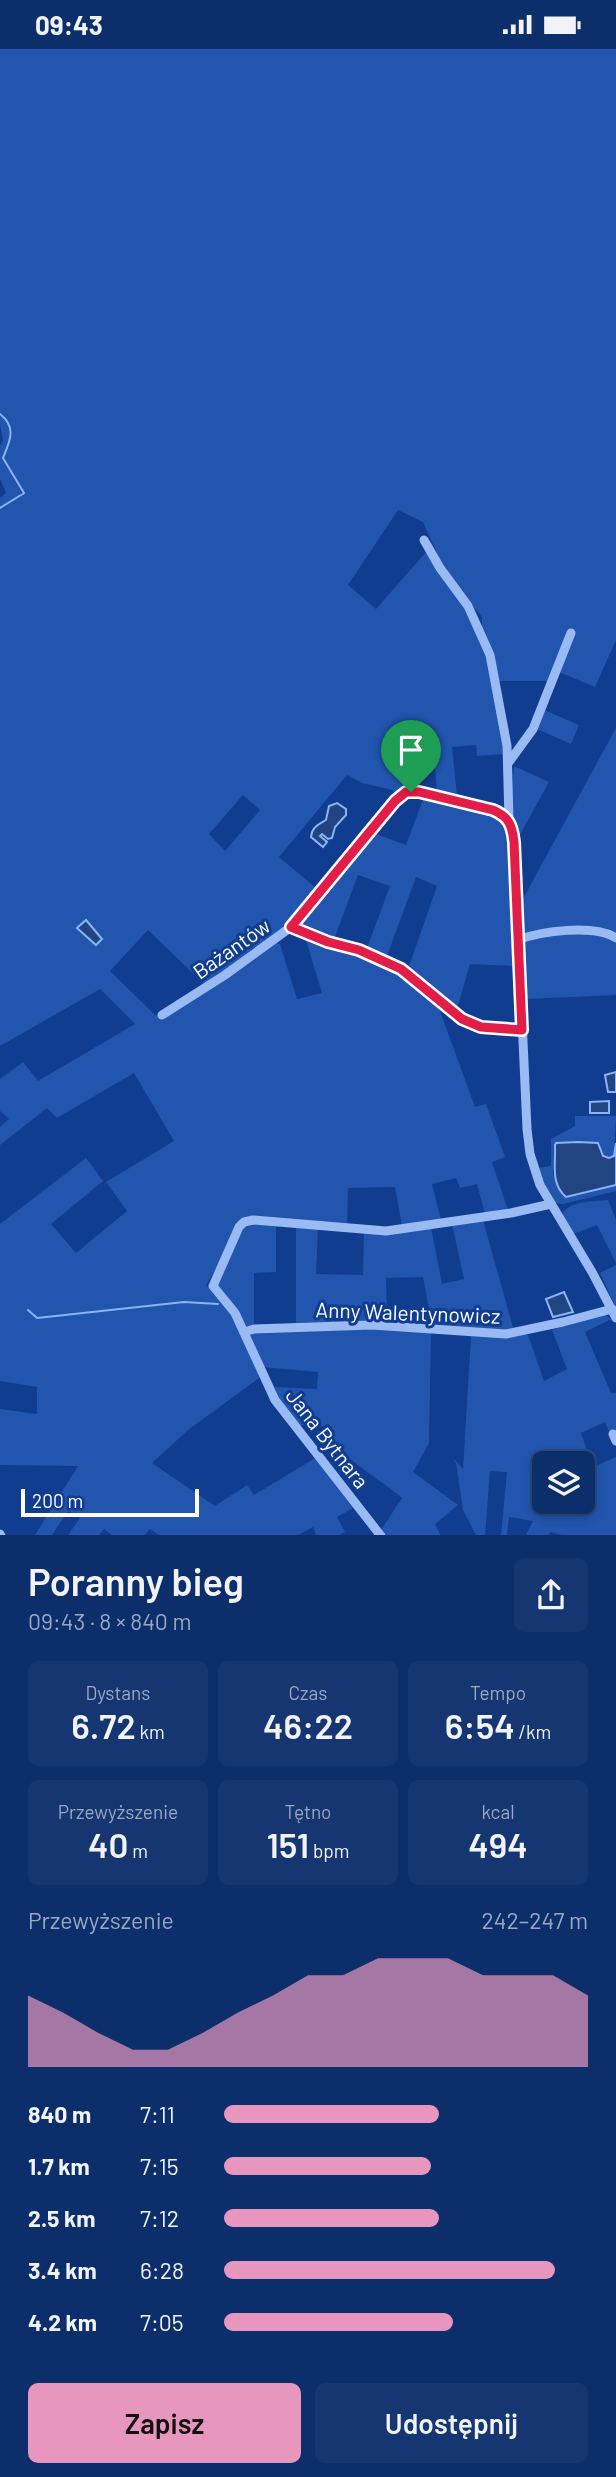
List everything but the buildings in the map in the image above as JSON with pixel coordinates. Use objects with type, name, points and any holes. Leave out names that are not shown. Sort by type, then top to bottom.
[{"type":"street","points":[[424,540],[440,568],[468,606],[487,646],[495,678],[509,762],[509,820],[514,842],[529,1145],[537,1179],[614,1313]]},
{"type":"street","points":[[509,762],[533,729],[571,633]]},
{"type":"street","name":"Bażantów","points":[[162,1015],[225,975],[291,927],[395,801],[406,792],[419,792],[493,810],[509,820]]},
{"type":"street","points":[[291,927],[393,964],[426,987],[462,1019],[481,1027],[522,1030]]},
{"type":"street","points":[[518,940],[546,932],[588,931],[616,938]]},
{"type":"street","name":"Jana Bytnara","points":[[381,1535],[275,1400],[232,1308],[213,1286],[239,1227],[246,1221],[386,1231],[511,1213],[551,1204]]},
{"type":"street","name":"Anny Walentynowicz","points":[[244,1332],[254,1329],[372,1325],[506,1334],[614,1313]]},
{"type":"shaded area","points":[[0,49],[616,49],[616,640],[595,687],[559,672],[549,681],[498,681],[482,628],[482,617],[444,569],[423,522],[398,510],[348,585],[376,609],[426,552],[464,604],[486,649],[505,754],[477,756],[476,745],[452,747],[457,796],[437,791],[431,728],[414,729],[418,788],[401,790],[394,795],[393,790],[362,783],[347,775],[279,857],[316,888],[276,943],[280,944],[297,999],[322,993],[305,937],[356,952],[395,968],[436,1000],[475,1107],[486,1104],[505,1157],[492,1162],[508,1210],[485,1214],[477,1184],[460,1188],[456,1178],[432,1184],[441,1220],[402,1226],[395,1187],[348,1188],[347,1226],[246,1219],[206,1285],[229,1308],[258,1369],[259,1378],[188,1430],[152,1463],[215,1506],[247,1485],[254,1495],[317,1457],[353,1508],[337,1517],[345,1532],[339,1535],[316,1535],[313,1527],[298,1535],[159,1535],[150,1529],[145,1535],[112,1535],[104,1529],[99,1535],[68,1535],[80,1518],[68,1511],[52,1535],[35,1535],[78,1466],[0,1465],[0,1409],[37,1414],[37,1387],[0,1381],[0,1224],[86,1158],[103,1181],[51,1224],[76,1253],[127,1211],[106,1182],[174,1141],[134,1073],[57,1118],[47,1108],[0,1145],[0,1127],[9,1119],[0,1111],[0,1079],[23,1062],[38,1081],[135,1024],[100,989],[0,1046],[0,498],[6,493],[0,479],[0,446],[3,441],[0,424]],"holes":[[[243,795],[260,810],[225,851],[209,834]],[[148,930],[205,985],[156,1016],[110,971]]]},
{"type":"shaded area","points":[[544,710],[579,725],[571,744],[537,729]]},
{"type":"shaded area","points":[[616,728],[616,995],[526,999],[519,906]]},
{"type":"shaded area","points":[[514,766],[549,782],[516,842],[511,796]]},
{"type":"shaded area","points":[[424,797],[504,817],[511,833],[516,1022],[513,966],[470,964],[456,1012],[408,969],[437,886],[416,877],[387,956],[367,948],[390,886],[358,875],[333,942],[298,925],[373,833],[406,845]]},
{"type":"shaded area","points":[[337,803],[346,809],[346,815],[335,827],[332,838],[328,839],[322,834],[320,836],[327,842],[323,847],[311,837],[316,827],[326,820],[329,806]]},
{"type":"shaded area","points":[[86,920],[102,939],[96,945],[77,928]]},
{"type":"shaded area","points":[[616,1072],[616,1092],[608,1092],[605,1075]]},
{"type":"shaded area","points":[[609,1101],[609,1113],[590,1113],[590,1102]]},
{"type":"shaded area","points":[[575,1116],[616,1116],[614,1156],[604,1157],[599,1145],[555,1146],[553,1174],[566,1197],[616,1185],[616,1191],[563,1204],[555,1203],[541,1179],[538,1168],[551,1166],[551,1139],[575,1126]]},
{"type":"shaded area","points":[[598,1143],[603,1156],[609,1158],[614,1156],[616,1143],[616,1185],[566,1197],[561,1192],[555,1173],[555,1145]]},
{"type":"shaded area","points":[[608,1200],[616,1220],[616,1263],[597,1225],[573,1234],[564,1220],[563,1213],[577,1204]]},
{"type":"shaded area","points":[[483,1220],[514,1331],[432,1325],[423,1277],[386,1278],[387,1323],[296,1325],[296,1226],[318,1228],[316,1274],[363,1275],[364,1232],[431,1227],[442,1284],[464,1279],[452,1224]]},
{"type":"shaded area","points":[[248,1222],[276,1224],[276,1272],[254,1273],[254,1327],[245,1327],[218,1288],[217,1281],[241,1227]]},
{"type":"shaded area","points":[[616,1265],[616,1308],[600,1273]]},
{"type":"shaded area","points":[[564,1292],[573,1312],[553,1317],[546,1299]]},
{"type":"shaded area","points":[[604,1314],[611,1319],[585,1332],[611,1393],[616,1393],[616,1447],[605,1422],[581,1433],[587,1451],[532,1451],[532,1514],[595,1514],[595,1466],[616,1457],[616,1535],[562,1535],[551,1532],[548,1535],[526,1535],[533,1521],[509,1517],[507,1535],[501,1535],[507,1472],[490,1471],[485,1535],[476,1535],[463,1510],[453,1458],[463,1469],[471,1335],[528,1335],[544,1381],[567,1369],[552,1330]]},
{"type":"shaded area","points":[[341,1328],[431,1331],[429,1443],[413,1472],[458,1505],[435,1524],[440,1535],[385,1535],[381,1530],[402,1498],[349,1457],[324,1426],[299,1425],[281,1404],[275,1387],[317,1389],[318,1372],[262,1367],[249,1336],[251,1332]]},
{"type":"waterway","points":[[0,414],[10,429],[10,440],[3,458],[23,494]]},
{"type":"waterway","points":[[0,508],[21,495]]},
{"type":"waterway","points":[[28,1310],[37,1318],[184,1302],[218,1304]]},
{"type":"route","points":[[406,792],[411,792],[493,810],[506,817],[513,829],[522,1030],[481,1027],[462,1019],[426,987],[385,960],[291,927],[395,801],[406,792]]}]
